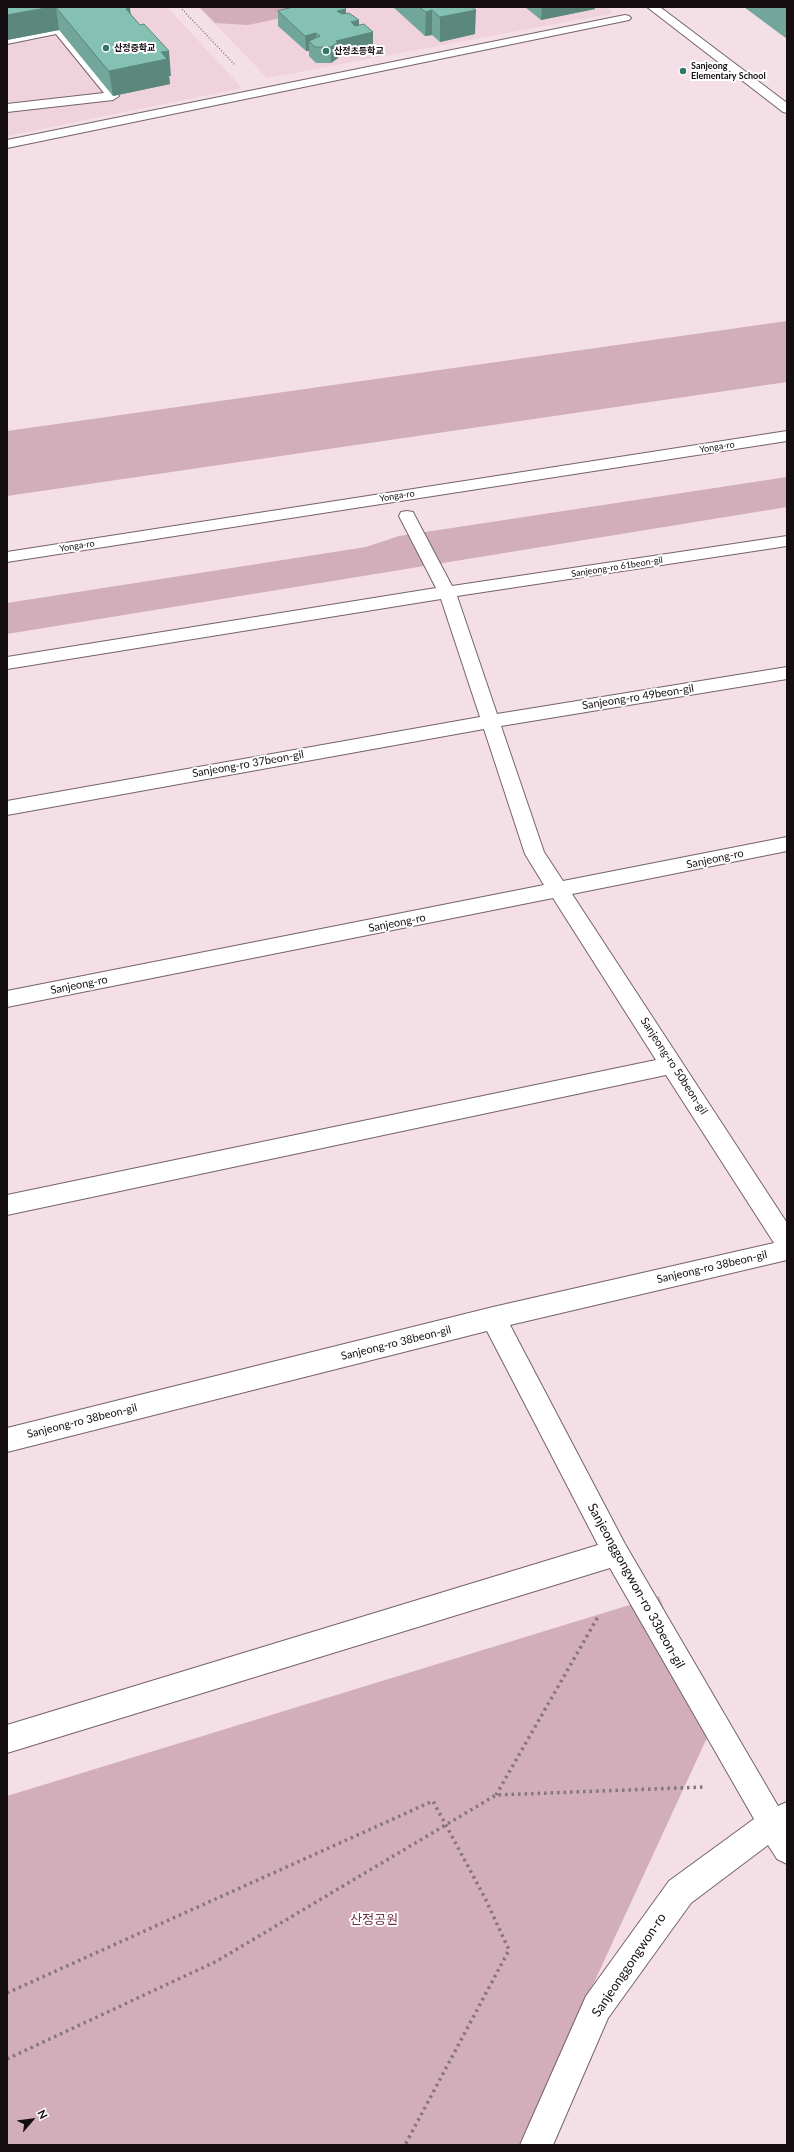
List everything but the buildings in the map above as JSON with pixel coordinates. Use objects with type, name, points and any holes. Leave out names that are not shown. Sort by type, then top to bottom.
[{"type":"street","points":[[653,7],[787,109]]},
{"type":"street","points":[[7,144],[625,18]]},
{"type":"street","points":[[7,40],[60,30],[113,96],[7,108]]},
{"type":"street","name":"Yonga-ro","points":[[7,557],[787,436]]},
{"type":"street","points":[[407,516],[447,592],[535,854],[560,891]]},
{"type":"street","name":"Sanjeong-ro 61beon-gil","points":[[447,592],[787,541]]},
{"type":"street","points":[[7,663],[447,592]]},
{"type":"street","name":"Sanjeong-ro 49beon-gil","points":[[490,721],[787,673]]},
{"type":"street","name":"Sanjeong-ro 37beon-gil","points":[[7,808],[490,721]]},
{"type":"street","name":"Sanjeong-ro","points":[[7,999],[560,891],[787,844]]},
{"type":"street","name":"Sanjeong-ro 50beon-gil","points":[[560,891],[787,1243]]},
{"type":"street","points":[[7,1205],[673,1065]]},
{"type":"street","name":"Sanjeong-ro 38beon-gil","points":[[7,1440],[493,1318],[787,1250]]},
{"type":"street","name":"Sanjeonggongwon-ro 33beon-gil","points":[[493,1318],[616,1553],[779,1821],[787,1849]]},
{"type":"street","points":[[7,1739],[616,1553]]},
{"type":"street","name":"Sanjeonggongwon-ro","points":[[536,2145],[597,2007],[680,1892],[779,1821]]},
{"type":"path","points":[[180,7],[261,93]]},
{"type":"path","points":[[496,1795],[599,1615]]},
{"type":"path","points":[[7,2059],[217,1960],[496,1795],[713,1787]]},
{"type":"path","points":[[7,1993],[433,1801],[485,1898],[509,1950],[405,2145]]},
{"type":"shaded area","name":"산정중학교","points":[[7,7],[167,7],[242,88],[7,136]]},
{"type":"shaded area","name":"산정초등학교","points":[[199,7],[606,7],[614,13],[267,78]]},
{"type":"green space","points":[[199,7],[333,7],[248,25],[215,23]]},
{"type":"green space","points":[[787,321],[787,382],[7,496],[7,431]]},
{"type":"green space","points":[[787,477],[787,507],[7,634],[7,603],[366,547],[399,536]]},
{"type":"green space","name":"산정공원","points":[[659,1596],[712,1727],[519,2145],[7,2145],[7,1796]]},
{"type":"place","name":"산정중학교","points":[[106,48]]},
{"type":"place","name":"산정초등학교","points":[[326,51]]},
{"type":"place","name":"Sanjeong Elementary School","points":[[683,71]]}]
